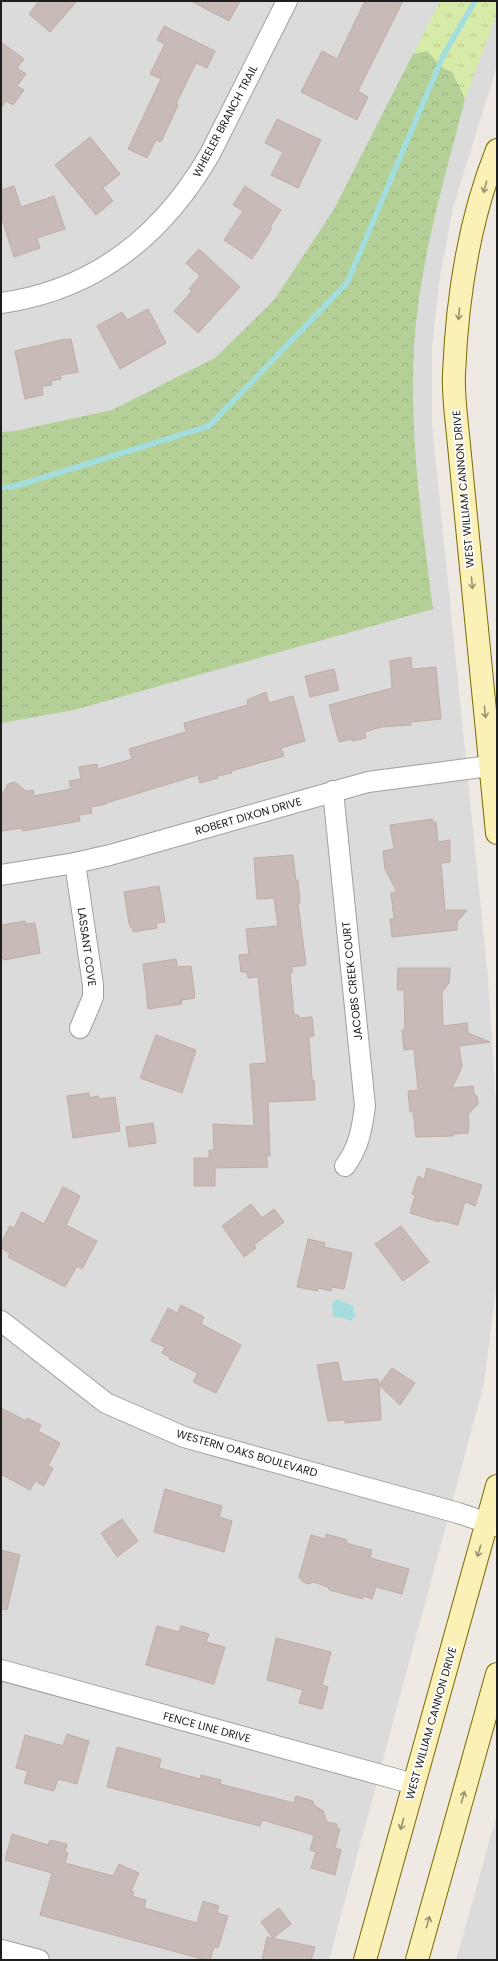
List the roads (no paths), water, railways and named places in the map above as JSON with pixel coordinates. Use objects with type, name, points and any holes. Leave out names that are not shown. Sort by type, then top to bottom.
[{"type":"main road","name":"WEST WILLIAM CANNON DRIVE","points":[[497,150],[470,240],[460,304],[454,376],[458,443],[493,765],[497,833]]},
{"type":"main road","name":"WEST WILLIAM CANNON DRIVE","points":[[365,1960],[414,1784],[492,1524],[497,1486]]},
{"type":"main road","points":[[417,1960],[497,1674]]},
{"type":"street","name":"WHEELER BRANCH TRAIL","points":[[1,303],[33,297],[78,281],[123,255],[149,234],[170,212],[190,187],[210,154],[287,1]]},
{"type":"street","name":"ROBERT DIXON DRIVE","points":[[1,875],[75,863],[143,847],[368,782],[493,765]]},
{"type":"street","name":"JACOBS CREEK COURT","points":[[333,791],[365,1106],[362,1131],[354,1153],[345,1166]]},
{"type":"street","name":"LASSANT COVE","points":[[75,863],[94,986],[93,997],[80,1028]]},
{"type":"street","name":"WESTERN OAKS BOULEVARD","points":[[1,1321],[106,1403],[152,1424],[184,1437],[458,1512],[492,1524]]},
{"type":"street","name":"FENCE LINE DRIVE","points":[[1,1670],[414,1784]]},
{"type":"street","points":[[1,1950],[39,1960]]},
{"type":"water","points":[[336,1299],[353,1306],[356,1316],[350,1321],[344,1318],[334,1317],[332,1305]]},
{"type":"waterway","points":[[1,488],[16,486],[209,426],[347,283],[443,56],[475,1]]}]
